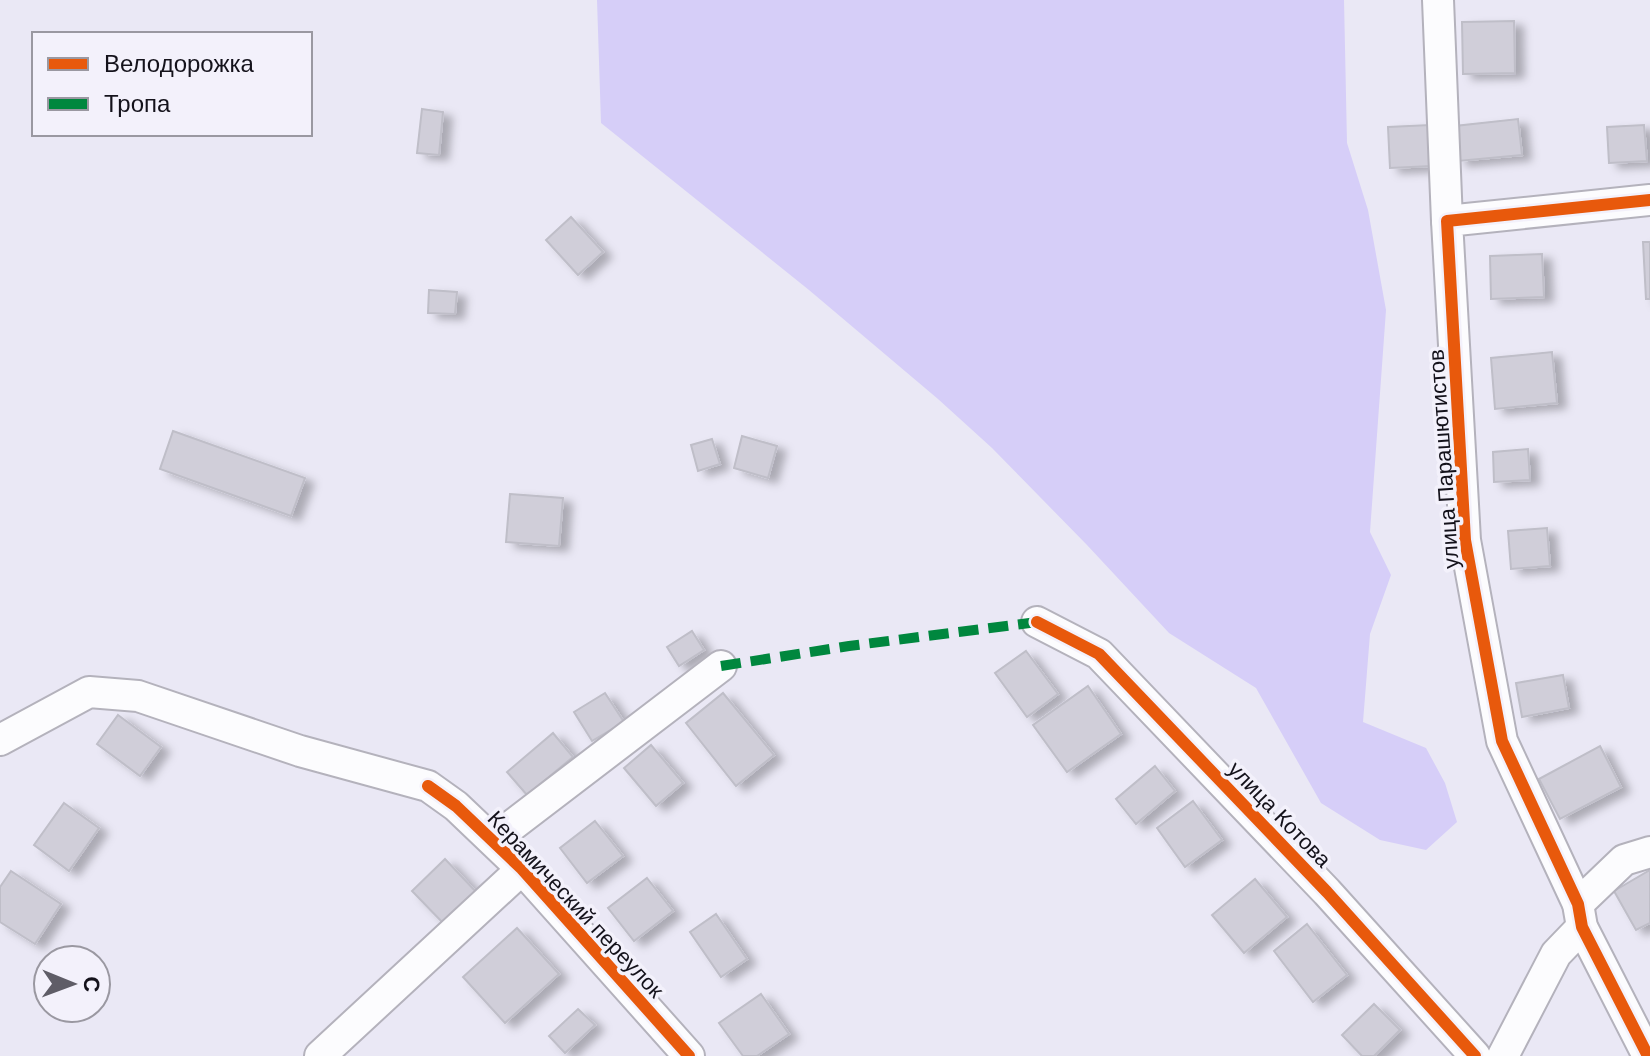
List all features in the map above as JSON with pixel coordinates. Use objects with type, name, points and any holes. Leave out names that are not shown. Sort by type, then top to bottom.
[{"type":"street","name":"улица Парашютистов","points":[[1438,0],[1465,540],[1502,741],[1580,916],[1648,1056]]},
{"type":"street","points":[[1447,221],[1650,200]]},
{"type":"street","name":"улица Котова","points":[[1037,622],[1099,654],[1327,892],[1475,1056]]},
{"type":"street","points":[[493,840],[721,666]]},
{"type":"street","name":"Керамический переулок","points":[[0,740],[89,692],[138,696],[300,751],[428,786],[456,806],[522,869],[689,1056]]},
{"type":"street","points":[[1503,1056],[1556,954],[1580,916],[1624,860],[1650,852]]},
{"type":"street","points":[[320,1056],[522,869]]},
{"type":"shaded area","points":[[597,0],[1344,0],[1347,143],[1368,210],[1386,310],[1370,532],[1391,575],[1370,634],[1363,722],[1426,748],[1445,783],[1457,822],[1426,850],[1380,840],[1321,803],[1256,688],[1169,633],[992,448],[938,399],[809,290],[601,123]]},
{"type":"building","points":[[1514,21],[1515,73],[1463,74],[1462,22]]},
{"type":"building","points":[[422,109],[443,112],[439,155],[417,153]]},
{"type":"building","points":[[1518,119],[1522,155],[1458,161],[1455,126]]},
{"type":"building","points":[[1430,125],[1432,166],[1390,168],[1388,127]]},
{"type":"building","points":[[1644,125],[1647,161],[1609,163],[1607,127]]},
{"type":"building","points":[[571,217],[603,252],[578,275],[546,240]]},
{"type":"building","points":[[1643,242],[1650,242],[1650,299],[1646,299]]},
{"type":"building","points":[[1542,254],[1544,297],[1491,299],[1490,256]]},
{"type":"building","points":[[429,290],[457,292],[455,314],[428,313]]},
{"type":"building","points":[[1552,352],[1557,403],[1495,409],[1491,358]]},
{"type":"building","points":[[173,431],[305,478],[291,516],[160,469]]},
{"type":"building","points":[[742,436],[777,446],[768,478],[734,468]]},
{"type":"building","points":[[712,439],[720,464],[698,471],[691,445]]},
{"type":"building","points":[[1528,449],[1530,480],[1494,482],[1493,452]]},
{"type":"building","points":[[510,494],[563,498],[559,546],[506,542]]},
{"type":"building","points":[[1547,528],[1550,566],[1511,569],[1508,531]]},
{"type":"building","points":[[692,631],[704,650],[679,666],[667,647]]},
{"type":"building","points":[[1026,651],[1058,694],[1027,717],[995,673]]},
{"type":"building","points":[[1563,675],[1569,708],[1522,717],[1516,683]]},
{"type":"building","points":[[1088,686],[1121,734],[1067,772],[1033,725]]},
{"type":"building","points":[[605,693],[624,722],[592,741],[574,712]]},
{"type":"building","points":[[723,693],[774,755],[736,786],[686,723]]},
{"type":"building","points":[[118,715],[161,747],[140,776],[97,744]]},
{"type":"building","points":[[553,733],[573,757],[527,795],[507,772]]},
{"type":"building","points":[[651,745],[683,783],[656,806],[624,768]]},
{"type":"building","points":[[1600,746],[1621,787],[1560,819],[1539,779]]},
{"type":"building","points":[[1155,766],[1175,791],[1136,824],[1116,799]]},
{"type":"building","points":[[1193,801],[1222,840],[1185,867],[1157,828]]},
{"type":"building","points":[[64,803],[99,828],[69,871],[34,845]]},
{"type":"building","points":[[595,821],[623,856],[587,883],[560,848]]},
{"type":"building","points":[[445,859],[479,895],[446,926],[412,891]]},
{"type":"building","points":[[1650,870],[1650,923],[1636,930],[1614,891]]},
{"type":"building","points":[[11,871],[61,904],[35,944],[0,922],[0,887]]},
{"type":"building","points":[[647,878],[673,911],[634,941],[608,908]]},
{"type":"building","points":[[1255,879],[1287,917],[1244,953],[1212,915]]},
{"type":"building","points":[[716,914],[747,959],[721,977],[690,932]]},
{"type":"building","points":[[1307,924],[1347,975],[1313,1002],[1274,951]]},
{"type":"building","points":[[517,928],[559,974],[505,1023],[463,977]]},
{"type":"building","points":[[761,994],[789,1034],[757,1056],[743,1056],[719,1023]]},
{"type":"building","points":[[1374,1004],[1400,1030],[1374,1056],[1362,1056],[1342,1035]]},
{"type":"building","points":[[578,1009],[595,1025],[565,1053],[549,1036]]},
{"type":"marked path","points":[[721,666],[1037,622]]},
{"type":"cycle path","points":[[1648,1056],[1582,927],[1578,904],[1502,741],[1465,540],[1447,221],[1650,200]]},
{"type":"cycle path","points":[[1037,622],[1099,654],[1327,892],[1475,1056]]},
{"type":"cycle path","points":[[428,786],[456,806],[522,869],[689,1056]]}]
